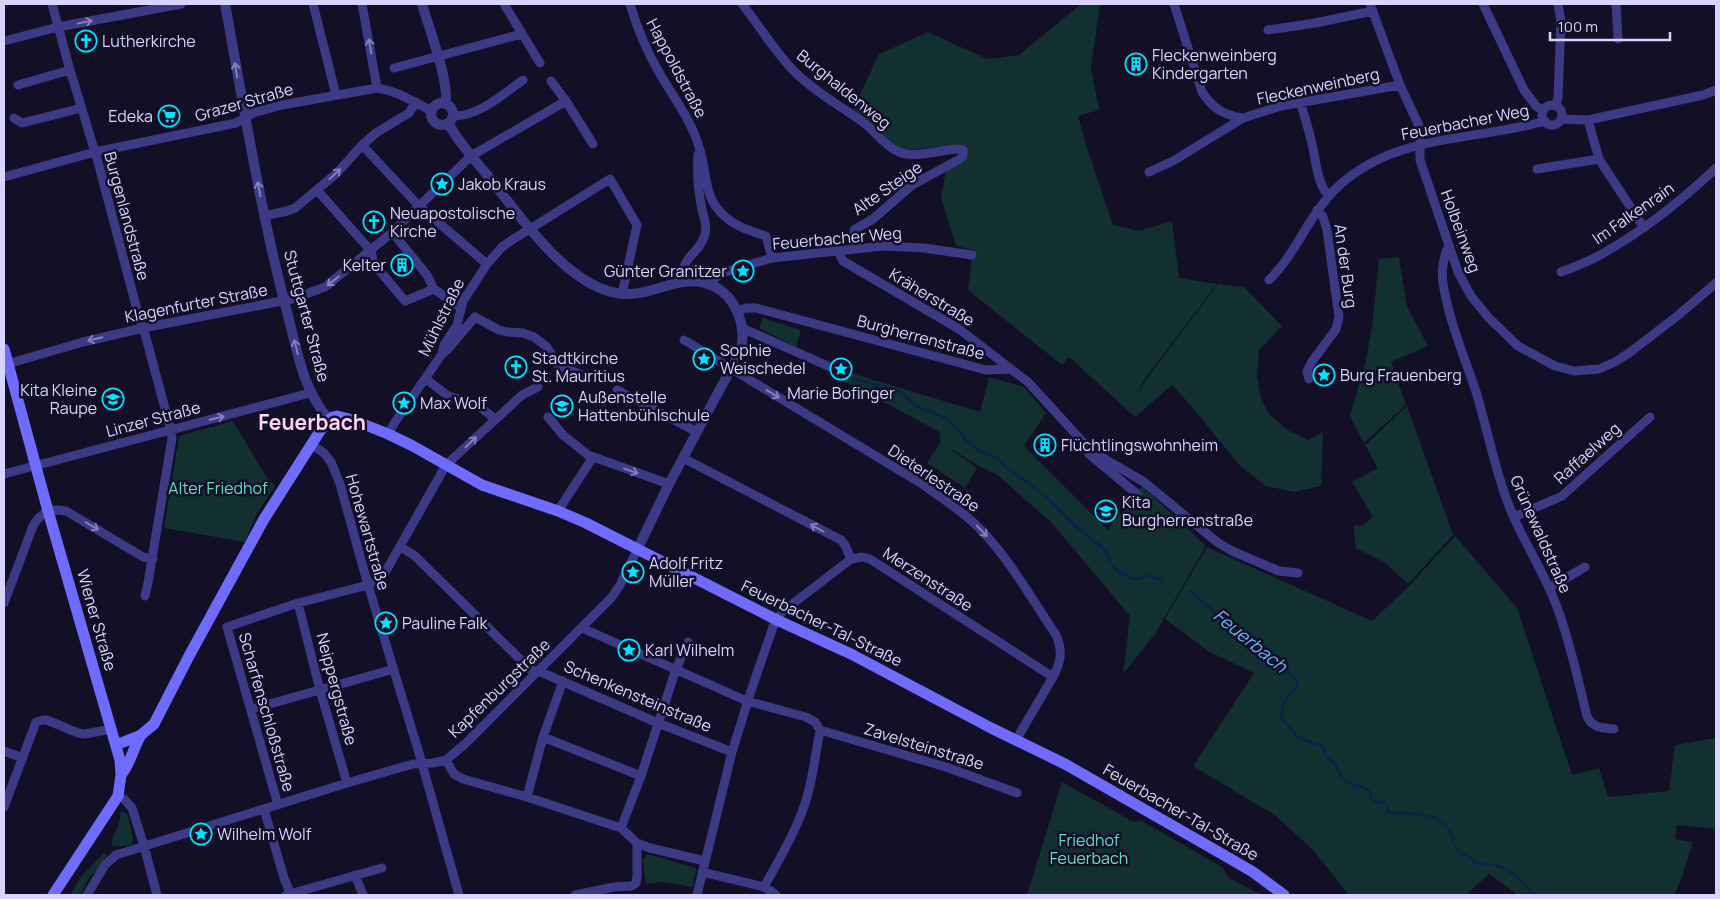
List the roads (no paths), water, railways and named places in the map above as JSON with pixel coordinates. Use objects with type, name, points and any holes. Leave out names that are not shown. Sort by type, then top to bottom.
[{"type":"main road","name":"Wiener Straße","points":[[4,349],[48,511],[112,729],[121,775],[118,796]]},
{"type":"main road","name":"Feuerbacher-Tal-Straße","points":[[329,420],[337,416],[388,434],[482,485],[558,510],[777,620],[851,654],[1065,764],[1253,872],[1284,895]]},
{"type":"main road","points":[[121,775],[128,766],[135,744],[141,735],[154,724],[251,542],[311,444],[329,420]]},
{"type":"main road","points":[[116,745],[141,735]]},
{"type":"main road","points":[[53,895],[118,796]]},
{"type":"street","name":"Burgenlandstraße","points":[[52,4],[146,334],[172,438],[145,596]]},
{"type":"street","points":[[127,4],[130,14]]},
{"type":"street","points":[[4,41],[58,27],[180,4]]},
{"type":"street","name":"Stuttgarter Straße","points":[[226,4],[264,216],[284,301],[304,378],[310,393],[329,420]]},
{"type":"street","points":[[313,4],[336,95]]},
{"type":"street","points":[[362,4],[377,88]]},
{"type":"street","points":[[422,4],[446,90],[445,104]]},
{"type":"street","points":[[504,4],[540,63]]},
{"type":"street","name":"Happoldstraße","points":[[630,4],[654,63],[687,116],[699,146],[710,193],[717,208],[725,217],[739,227],[766,236],[772,258]]},
{"type":"street","name":"Burghaldenweg","points":[[742,4],[796,73],[820,94],[863,122],[892,147],[902,153],[910,154],[932,154],[951,150]]},
{"type":"street","name":"Fleckenweinberg","points":[[1174,4],[1202,92],[1209,102],[1218,109],[1230,116],[1243,118]]},
{"type":"street","points":[[1483,4],[1524,90],[1536,106],[1543,111]]},
{"type":"street","points":[[1558,4],[1561,22],[1556,106],[1561,111],[1561,119]]},
{"type":"street","points":[[1616,4],[1618,39]]},
{"type":"street","points":[[1268,30],[1315,23],[1371,7]]},
{"type":"street","name":"Holbeinweg","points":[[1371,7],[1400,85],[1420,128],[1420,160],[1458,272],[1471,296],[1488,317],[1524,350],[1555,366],[1574,371],[1599,368],[1616,362],[1676,317],[1716,283]]},
{"type":"street","points":[[394,68],[522,34]]},
{"type":"street","points":[[18,85],[70,70]]},
{"type":"street","points":[[523,80],[476,112],[451,120],[441,125],[437,124],[432,118],[432,111],[438,104],[445,104],[451,107],[451,120],[460,142],[528,229],[579,276],[598,287],[622,294],[643,293],[683,281],[693,281],[712,286],[726,296],[737,311],[742,328],[837,370]]},
{"type":"street","points":[[551,81],[593,144]]},
{"type":"street","name":"Fleckenweinberg","points":[[1149,172],[1173,161],[1243,118],[1300,102],[1400,85]]},
{"type":"street","name":"Grazer Straße","points":[[4,177],[95,152],[236,123],[253,113],[282,105],[377,88],[389,89],[432,111]]},
{"type":"street","name":"Feuerbacher Weg","points":[[1270,280],[1287,260],[1318,210],[1329,196],[1348,177],[1382,157],[1449,138],[1545,122],[1552,125],[1561,119],[1588,120],[1703,95],[1716,90]]},
{"type":"street","name":"Klagenfurter Straße","points":[[8,364],[83,342],[143,328],[284,301],[325,287],[371,251],[471,156],[566,101]]},
{"type":"street","points":[[264,216],[291,210],[346,164],[362,145],[376,133],[409,113],[416,102]]},
{"type":"street","points":[[1300,102],[1312,141],[1321,183],[1324,191],[1329,196]]},
{"type":"street","name":"Feuerbacher Weg","points":[[1545,122],[1543,111],[1548,106],[1556,106]]},
{"type":"street","points":[[14,118],[22,123],[82,108]]},
{"type":"street","points":[[1588,120],[1599,159],[1644,228]]},
{"type":"street","points":[[362,145],[419,206],[487,264]]},
{"type":"street","name":"Happoldstraße","points":[[683,281],[685,263],[702,243],[706,233],[706,221],[700,198],[699,146]]},
{"type":"street","name":"Alte Steige","points":[[855,249],[854,230],[873,219],[912,185],[952,164],[963,156],[963,150],[960,148],[951,150]]},
{"type":"street","points":[[1537,169],[1599,159]]},
{"type":"street","name":"Im Falkenrain","points":[[1561,272],[1599,256],[1644,228],[1716,168]]},
{"type":"street","name":"Mühlstraße","points":[[388,434],[442,354],[444,345],[457,325],[463,301],[487,264],[502,246],[610,179],[637,225],[622,294]]},
{"type":"street","points":[[317,190],[371,251],[374,264],[405,301],[434,289]]},
{"type":"street","name":"An der Burg","points":[[1310,379],[1307,372],[1311,363],[1336,329],[1339,317],[1327,230],[1323,217],[1318,210]]},
{"type":"street","points":[[392,232],[427,275],[434,289],[460,308]]},
{"type":"street","name":"Feuerbacher Weg","points":[[712,286],[715,278],[725,272],[772,258],[904,246],[972,255]]},
{"type":"street","name":"Grünewaldstraße","points":[[1448,247],[1443,258],[1442,272],[1448,309],[1486,426],[1495,464],[1514,517],[1549,588],[1564,626],[1586,716],[1593,725],[1614,728]]},
{"type":"street","name":"Kräherstraße","points":[[838,252],[843,261],[959,329],[1012,369]]},
{"type":"street","name":"Burgherrenstraße","points":[[737,311],[746,308],[756,308],[986,370],[1012,369]]},
{"type":"street","points":[[442,354],[474,317],[499,330],[534,336],[547,347],[558,365],[586,377]]},
{"type":"street","name":"Kapfenburgstraße","points":[[87,895],[109,860],[116,855],[413,764],[446,760],[465,744],[582,628],[616,591],[683,458],[741,350],[742,328]]},
{"type":"street","name":"Dieterlestraße","points":[[684,340],[922,484],[979,528],[1005,560],[1056,635],[1062,652],[1059,666],[1016,740]]},
{"type":"street","points":[[1012,369],[1028,382],[1082,441],[1098,455],[1144,482],[1216,542],[1279,571],[1298,573]]},
{"type":"street","points":[[426,378],[445,394],[475,403],[495,419]]},
{"type":"street","points":[[298,604],[368,585],[382,578],[446,465],[522,396],[538,387]]},
{"type":"street","points":[[617,390],[697,432]]},
{"type":"street","name":"Linzer Straße","points":[[4,474],[310,393]]},
{"type":"street","points":[[548,417],[570,442],[593,457],[670,484]]},
{"type":"street","name":"Raffaelweg","points":[[1514,517],[1562,496],[1650,417]]},
{"type":"street","points":[[1082,441],[1085,450],[1137,494]]},
{"type":"street","name":"Hohewartstraße","points":[[311,444],[324,453],[331,462],[340,484],[459,895]]},
{"type":"street","points":[[558,510],[593,457]]},
{"type":"street","points":[[683,458],[840,540],[851,559],[782,612],[777,620],[732,752],[698,895]]},
{"type":"street","points":[[4,603],[33,526],[38,518],[48,511],[66,511],[142,557],[153,558]]},
{"type":"street","name":"Schenkensteinstraße","points":[[401,547],[415,556],[530,669],[538,670],[658,723],[732,752]]},
{"type":"street","name":"Merzenstraße","points":[[851,559],[862,557],[870,559],[1053,677]]},
{"type":"street","points":[[1549,588],[1585,567]]},
{"type":"street","name":"Scharfenschloßstraße","points":[[278,805],[227,627],[298,604]]},
{"type":"street","name":"Neippergstraße","points":[[298,604],[347,783]]},
{"type":"street","name":"Zavelsteinstraße","points":[[582,628],[748,701],[806,717],[815,722],[820,730],[946,767],[1017,793]]},
{"type":"street","points":[[621,828],[641,776],[676,669],[688,642]]},
{"type":"street","points":[[252,709],[394,669]]},
{"type":"street","points":[[527,797],[543,737],[563,681]]},
{"type":"street","points":[[4,807],[36,722],[47,720],[85,734],[112,729]]},
{"type":"street","points":[[764,888],[794,833],[803,811],[810,785],[820,730]]},
{"type":"street","points":[[543,737],[641,776]]},
{"type":"street","points":[[4,751],[23,758]]},
{"type":"street","points":[[446,760],[454,774],[463,779],[527,797],[621,828],[637,843],[650,848],[706,861]]},
{"type":"street","points":[[118,796],[124,799],[132,808],[157,895]]},
{"type":"street","points":[[264,809],[289,895],[382,868]]},
{"type":"street","points":[[575,895],[614,887],[632,886],[636,883],[637,843]]},
{"type":"street","points":[[702,872],[764,888],[776,895]]},
{"type":"street","points":[[355,875],[363,895]]},
{"type":"waterway","name":"Feuerbach","points":[[852,378],[899,391],[914,405],[945,418],[979,451],[998,458],[1007,468],[1033,486],[1072,523],[1105,550],[1111,564],[1118,572],[1131,578],[1138,579],[1149,576],[1161,580]]},
{"type":"waterway","name":"Feuerbach","points":[[1190,591],[1257,649],[1295,678],[1298,682],[1296,688],[1289,694],[1283,706],[1281,716],[1299,738],[1322,746],[1327,757],[1336,765],[1341,778],[1367,789],[1371,794],[1371,799],[1377,802],[1384,802],[1387,805],[1388,812],[1422,814],[1444,823],[1461,854],[1469,856],[1475,863],[1494,865],[1507,870],[1519,879],[1533,895]]},
{"type":"place","name":"Lutherkirche","points":[[86,41]]},
{"type":"place","name":"Fleckenweinberg Kindergarten","points":[[1136,64]]},
{"type":"place","name":"Edeka","points":[[169,116]]},
{"type":"place","name":"Jakob Kraus","points":[[442,184]]},
{"type":"place","name":"Neuapostolische Kirche","points":[[374,222]]},
{"type":"place","name":"Kelter","points":[[402,265]]},
{"type":"place","name":"Günter Granitzer","points":[[743,271]]},
{"type":"place","name":"Sophie Weischedel","points":[[704,359]]},
{"type":"place","name":"Stadtkirche St. Mauritius","points":[[516,367]]},
{"type":"place","name":"Marie Bofinger","points":[[841,369]]},
{"type":"place","name":"Burg Frauenberg","points":[[1324,375]]},
{"type":"place","name":"Kita Kleine Raupe","points":[[113,399]]},
{"type":"place","name":"Max Wolf","points":[[404,403]]},
{"type":"place","name":"Außenstelle Hattenbühlschule","points":[[562,406]]},
{"type":"place","name":"Flüchtlingswohnheim","points":[[1045,445]]},
{"type":"place","name":"Kita Burgherrenstraße","points":[[1106,511]]},
{"type":"place","name":"Adolf Fritz Müller","points":[[633,572]]},
{"type":"place","name":"Pauline Falk","points":[[386,623]]},
{"type":"place","name":"Karl Wilhelm","points":[[629,650]]},
{"type":"place","name":"Wilhelm Wolf","points":[[201,834]]},
{"type":"district","name":"Feuerbach","points":[[312,423]]},
{"type":"park label","name":"Alter Friedhof","points":[[218,488]]},
{"type":"park label","name":"Friedhof Feuerbach","points":[[1089,849]]}]
